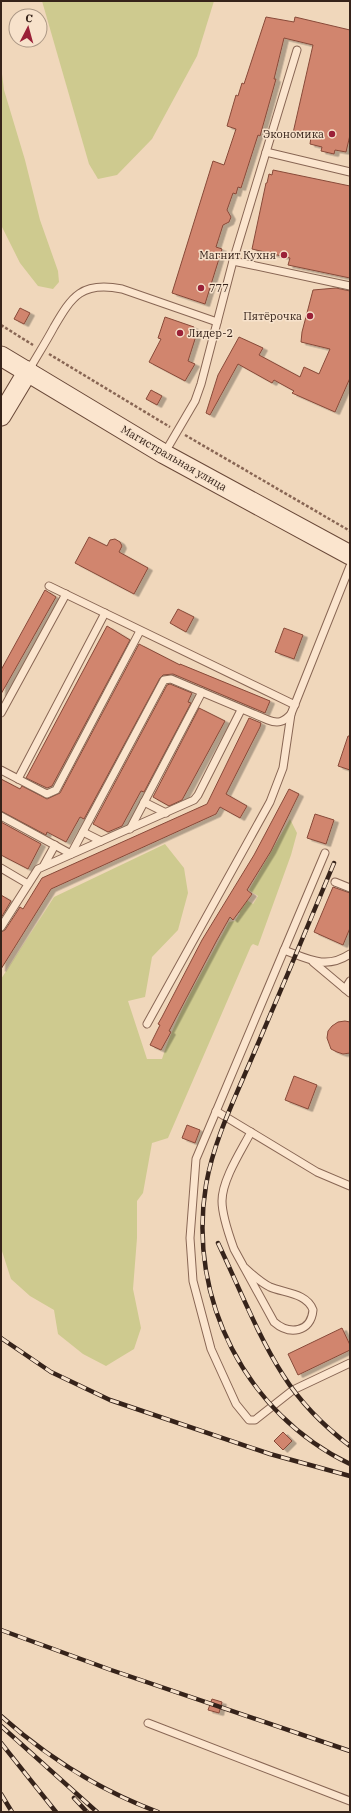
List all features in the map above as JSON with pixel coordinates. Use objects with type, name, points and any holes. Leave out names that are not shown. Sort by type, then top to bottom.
[{"type":"main road","name":"Магистральная улица","points":[[1,356],[164,454],[350,555]]},
{"type":"main road","points":[[1,416],[28,372]]},
{"type":"lane","points":[[164,454],[197,396],[233,261],[297,50]]},
{"type":"lane","points":[[266,152],[350,172]]},
{"type":"lane","points":[[233,261],[350,286]]},
{"type":"lane","points":[[28,372],[68,304],[80,293],[91,288],[105,286],[122,289],[217,322]]},
{"type":"lane","points":[[147,1024],[270,802],[283,768],[291,714],[350,566]]},
{"type":"lane","points":[[49,586],[295,705]]},
{"type":"lane","points":[[1,714],[66,594]]},
{"type":"lane","points":[[18,779],[105,613]]},
{"type":"lane","points":[[1,770],[48,794],[56,790],[140,631]]},
{"type":"lane","points":[[72,854],[164,680],[170,679],[241,710],[274,722],[286,720],[291,714]]},
{"type":"lane","points":[[130,829],[202,692]]},
{"type":"lane","points":[[1,927],[35,872],[44,865],[189,803],[198,795],[241,710]]},
{"type":"lane","points":[[144,802],[166,813]]},
{"type":"lane","points":[[1,816],[72,854]]},
{"type":"lane","points":[[83,832],[101,841]]},
{"type":"lane","points":[[44,865],[55,845]]},
{"type":"lane","points":[[325,853],[196,1159],[190,1238],[191,1260],[193,1281],[211,1349],[236,1404],[247,1418],[255,1420],[293,1390],[350,1363]]},
{"type":"lane","points":[[1,868],[28,884]]},
{"type":"lane","points":[[335,882],[350,888]]},
{"type":"lane","points":[[284,950],[311,960],[328,963],[350,954]]},
{"type":"lane","points":[[311,960],[347,991],[350,982]]},
{"type":"lane","points":[[216,1111],[317,1172],[350,1186]]},
{"type":"lane","points":[[245,1268],[266,1285],[298,1296],[308,1302],[313,1310],[309,1321],[300,1329],[292,1331],[280,1327],[274,1322],[234,1249],[222,1200],[229,1175],[251,1132]]},
{"type":"lane","points":[[148,1723],[350,1801]]},
{"type":"shaded area","points":[[42,1],[214,1],[197,56],[152,139],[117,175],[98,179],[89,164],[48,22],[48,8],[44,8]]},
{"type":"shaded area","points":[[1,66],[4,90],[25,160],[40,220],[58,271],[59,282],[53,289],[38,286],[20,263],[1,225]]},
{"type":"shaded area","points":[[290,819],[297,833],[291,855],[258,946],[253,944],[251,946],[168,1138],[152,1143],[143,1193],[137,1201],[137,1238],[133,1289],[141,1328],[134,1349],[106,1366],[83,1354],[58,1334],[54,1310],[30,1296],[11,1279],[1,1248],[1,979],[54,897],[165,844],[184,868],[188,893],[178,930],[152,957],[145,997],[128,1001],[147,1059],[162,1059],[168,1041],[192,989],[229,922],[235,921],[240,913],[237,910],[245,899],[253,904],[258,896],[249,890]]},
{"type":"building","points":[[266,17],[294,22],[295,17],[350,30],[350,135],[346,152],[335,150],[334,154],[321,151],[322,147],[310,144],[311,137],[293,133],[313,45],[284,38],[274,79],[276,79],[260,136],[258,135],[241,188],[238,187],[236,194],[233,193],[227,210],[231,217],[229,222],[223,225],[216,247],[222,249],[205,304],[172,293],[213,161],[224,165],[236,129],[227,126],[236,95],[238,96],[242,83],[244,84]]},
{"type":"building","points":[[273,170],[350,186],[350,278],[288,265],[290,258],[252,249],[266,183],[269,174],[272,175]]},
{"type":"building","points":[[336,288],[350,291],[350,378],[335,412],[292,393],[294,391],[274,380],[272,383],[238,364],[210,415],[206,413],[218,375],[239,337],[263,348],[259,355],[300,377],[304,367],[319,374],[330,349],[301,342],[302,332],[313,290]]},
{"type":"building","points":[[20,308],[30,313],[24,324],[14,319]]},
{"type":"building","points":[[165,317],[194,327],[192,335],[196,336],[188,361],[195,364],[185,381],[149,362],[161,339],[158,338]]},
{"type":"building","points":[[151,390],[162,396],[157,405],[146,399]]},
{"type":"building","points":[[89,537],[107,546],[110,540],[115,539],[120,542],[122,546],[119,552],[148,568],[134,594],[75,563]]},
{"type":"building","points":[[45,590],[56,597],[1,694],[1,670]]},
{"type":"building","points":[[178,609],[194,617],[186,632],[170,623]]},
{"type":"building","points":[[107,626],[130,640],[52,786],[47,788],[26,778]]},
{"type":"building","points":[[284,628],[303,635],[294,659],[275,652]]},
{"type":"building","points":[[139,644],[180,665],[270,701],[265,713],[173,674],[163,675],[84,819],[80,817],[66,842],[47,832],[46,835],[1,811],[1,779],[20,789],[22,786],[47,799],[60,793]]},
{"type":"building","points":[[170,684],[192,693],[188,702],[191,703],[144,792],[141,791],[122,826],[108,832],[93,824],[167,685]]},
{"type":"building","points":[[199,708],[225,721],[182,800],[169,806],[153,797]]},
{"type":"building","points":[[249,718],[261,723],[260,727],[226,794],[247,806],[240,818],[220,807],[216,814],[51,889],[1,969],[1,932],[5,930],[20,907],[23,909],[42,878],[207,804]]},
{"type":"building","points":[[348,736],[350,736],[350,770],[338,766]]},
{"type":"building","points":[[289,789],[299,794],[271,851],[247,890],[252,894],[233,920],[230,917],[169,1031],[171,1032],[161,1050],[150,1045],[160,1025],[158,1024],[202,940],[254,855]]},
{"type":"building","points":[[315,814],[334,820],[326,844],[307,838]]},
{"type":"building","points":[[1,822],[41,844],[28,869],[1,855]]},
{"type":"building","points":[[333,887],[350,893],[350,928],[343,945],[314,932]]},
{"type":"building","points":[[1,895],[11,901],[1,918]]},
{"type":"building","points":[[338,1022],[350,1022],[350,1053],[343,1054],[331,1049],[327,1038],[328,1031],[332,1026]]},
{"type":"building","points":[[294,1076],[317,1085],[308,1109],[285,1100]]},
{"type":"building","points":[[187,1125],[200,1130],[195,1143],[182,1138]]},
{"type":"building","points":[[342,1328],[350,1345],[350,1350],[298,1375],[288,1354]]},
{"type":"building","points":[[283,1432],[292,1441],[283,1450],[274,1441]]},
{"type":"building","points":[[212,1699],[222,1702],[219,1713],[208,1710]]},
{"type":"railway","points":[[334,863],[220,1134],[214,1151],[206,1185],[202,1228],[206,1270],[216,1310],[232,1348],[254,1384],[281,1415],[313,1442],[350,1464]]},
{"type":"railway","points":[[218,1243],[257,1327],[283,1375],[297,1395],[314,1414],[331,1431],[350,1446]]},
{"type":"railway","points":[[1,1338],[51,1372],[110,1400],[270,1454],[350,1476]]},
{"type":"railway","points":[[1,1630],[111,1670],[350,1751]]},
{"type":"railway","points":[[1,1716],[37,1746],[75,1772],[115,1794],[158,1812]]},
{"type":"railway","points":[[1,1726],[97,1812]]},
{"type":"railway","points":[[1,1743],[56,1812]]},
{"type":"railway","points":[[1,1794],[12,1812]]},
{"type":"railway","points":[[74,1798],[87,1812]]},
{"type":"place","name":"Экономика","points":[[332,134]]},
{"type":"place","name":"Магнит Кухня","points":[[284,255]]},
{"type":"place","name":"777","points":[[201,288]]},
{"type":"place","name":"Пятёрочка","points":[[310,316]]},
{"type":"place","name":"Лидер-2","points":[[180,333]]}]
